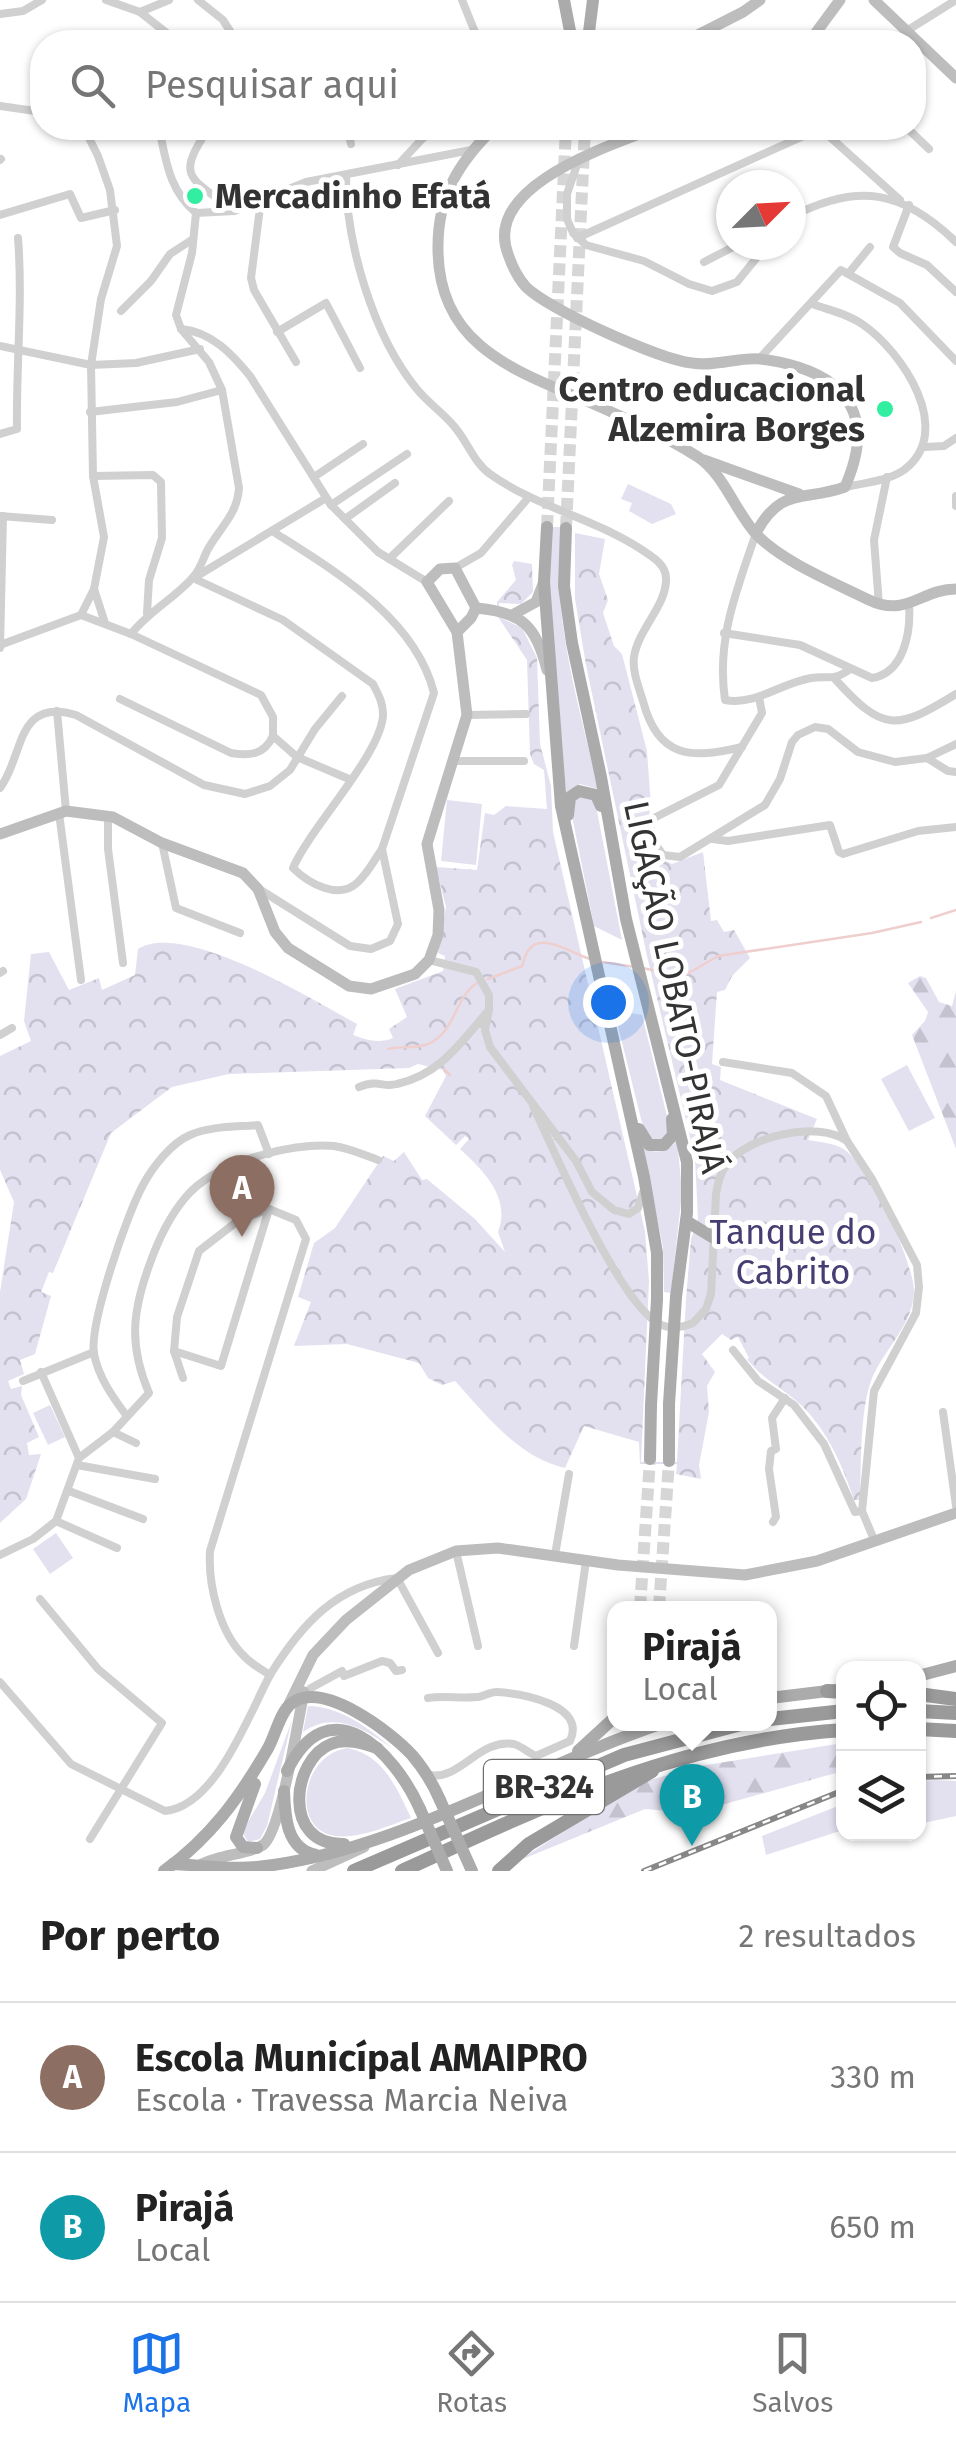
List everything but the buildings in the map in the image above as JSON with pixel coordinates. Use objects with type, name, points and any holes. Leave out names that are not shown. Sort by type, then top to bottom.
[{"type":"highway","points":[[826,1691],[836,1691]]},
{"type":"highway","points":[[926,1695],[956,1699]]},
{"type":"highway","points":[[926,1711],[956,1713]]},
{"type":"highway","points":[[777,1718],[836,1712]]},
{"type":"highway","points":[[926,1729],[956,1731]]},
{"type":"highway","name":"BR-324","points":[[354,1871],[608,1761],[710,1731]]},
{"type":"highway","name":"BR-324","points":[[402,1871],[582,1790],[677,1757],[778,1737],[836,1731]]},
{"type":"highway","points":[[499,1871],[514,1854],[551,1830],[677,1757]]},
{"type":"main road","points":[[567,0],[570,24]]},
{"type":"main road","points":[[589,30],[592,0]]},
{"type":"main road","name":"LIGAÇÃO LOBATO-PIRAJÁ","points":[[547,526],[544,582],[561,806],[644,1177],[657,1253],[650,1459]]},
{"type":"main road","name":"LIGAÇÃO LOBATO-PIRAJÁ","points":[[566,528],[568,625],[626,919],[687,1162],[668,1461]]},
{"type":"main road","points":[[575,866],[568,810],[574,793],[584,790],[596,794],[611,834]]},
{"type":"main road","points":[[627,1098],[645,1142],[654,1146],[668,1142],[674,1132],[664,1069]]},
{"type":"main road","points":[[686,1221],[714,1238]]},
{"type":"main road","points":[[926,1674],[956,1666]]},
{"type":"main road","points":[[777,1697],[826,1691]]},
{"type":"main road","points":[[168,1868],[219,1824],[307,1693],[359,1713],[390,1734],[431,1775],[472,1871]]},
{"type":"main road","points":[[522,1778],[583,1748],[607,1725]]},
{"type":"main road","points":[[287,1770],[300,1746],[323,1732],[349,1731],[364,1736],[406,1778],[447,1871]]},
{"type":"main road","points":[[168,1868],[251,1868],[328,1854],[376,1839],[642,1731]]},
{"type":"main road","points":[[257,1848],[242,1847],[236,1837],[273,1740]]},
{"type":"main road","points":[[376,1839],[332,1844],[321,1841],[304,1827],[300,1808],[308,1764],[322,1748],[340,1742],[377,1748]]},
{"type":"main road","points":[[284,1791],[292,1839],[309,1854],[328,1854]]},
{"type":"street","points":[[0,14],[23,11],[42,0]]},
{"type":"street","points":[[106,0],[140,12],[163,30]]},
{"type":"street","points":[[140,12],[170,0]]},
{"type":"street","points":[[198,0],[229,30]]},
{"type":"street","points":[[462,0],[474,30]]},
{"type":"street","points":[[710,30],[760,0]]},
{"type":"street","points":[[818,30],[840,0]]},
{"type":"street","points":[[874,0],[908,30],[956,0]]},
{"type":"street","points":[[926,48],[956,78]]},
{"type":"street","points":[[0,106],[30,110]]},
{"type":"street","points":[[82,615],[94,590],[104,537],[94,476],[91,365],[101,299],[117,246],[114,210],[90,140]]},
{"type":"street","points":[[162,140],[172,180],[196,214],[234,211],[286,188],[471,150]]},
{"type":"street","points":[[201,140],[190,156],[190,171],[197,182],[234,211]]},
{"type":"street","points":[[350,140],[350,144]]},
{"type":"street","points":[[398,165],[421,140]]},
{"type":"street","points":[[481,140],[445,193],[438,230],[442,288],[457,320],[502,363],[606,410],[702,460],[798,494],[820,494],[904,471],[925,447],[928,435],[924,404],[902,362],[857,320],[812,304]]},
{"type":"street","points":[[626,140],[579,159],[516,204],[505,222],[504,244],[514,271],[528,288],[629,342],[684,362],[715,364],[758,359],[814,373],[830,382],[848,399],[859,433],[845,487]]},
{"type":"street","points":[[577,238],[793,140]]},
{"type":"street","points":[[834,140],[956,242]]},
{"type":"street","points":[[920,140],[929,149]]},
{"type":"street","points":[[579,159],[567,194],[567,219],[577,238],[586,245],[644,261],[690,284],[712,290],[737,282],[755,260]]},
{"type":"street","points":[[346,176],[347,219],[354,247],[390,349],[416,389],[454,425],[484,470],[529,496],[624,540],[653,557],[664,569],[665,587],[641,636],[634,662],[648,718],[659,738],[670,747],[695,754],[716,754],[742,747]]},
{"type":"street","points":[[0,215],[70,194],[81,218],[114,210]]},
{"type":"street","points":[[806,209],[824,200],[848,196],[906,204]]},
{"type":"street","points":[[261,200],[252,278],[263,310],[296,362]]},
{"type":"street","points":[[906,204],[893,246],[927,265],[956,292]]},
{"type":"street","points":[[193,578],[206,552],[234,514],[239,488],[222,390],[200,348],[182,329],[176,309],[185,284],[196,214]]},
{"type":"street","points":[[0,434],[17,428],[22,288],[18,238]]},
{"type":"street","points":[[121,311],[152,281],[170,254],[193,239]]},
{"type":"street","points":[[758,359],[870,247]]},
{"type":"street","points":[[704,262],[716,256]]},
{"type":"street","points":[[844,272],[900,303],[956,361]]},
{"type":"street","points":[[278,332],[326,304],[360,368]]},
{"type":"street","points":[[182,329],[220,344],[243,368],[329,501],[372,548],[426,582],[456,632],[465,682],[467,716],[427,844],[440,918],[437,943],[429,960],[415,974],[371,989],[349,986],[288,948],[275,932],[258,889]]},
{"type":"street","points":[[0,346],[91,365],[136,362],[200,348]]},
{"type":"street","points":[[90,412],[177,402],[222,390]]},
{"type":"street","points":[[925,447],[944,446],[956,438]]},
{"type":"street","points":[[314,477],[363,444]]},
{"type":"street","points":[[130,634],[148,613],[193,578],[407,454]]},
{"type":"street","points":[[702,460],[756,534],[784,555],[879,605],[909,605],[938,592],[956,590]]},
{"type":"street","points":[[94,476],[152,475],[161,482],[162,538],[149,580],[148,613]]},
{"type":"street","points":[[879,605],[874,540],[887,477]]},
{"type":"street","points":[[346,520],[396,483]]},
{"type":"street","points":[[798,494],[772,510],[756,534],[728,612],[724,633],[724,700],[759,698],[811,678],[835,679],[849,670]]},
{"type":"street","points":[[426,582],[440,568],[455,568],[481,554],[529,496]]},
{"type":"street","points":[[956,496],[956,506]]},
{"type":"street","points":[[389,559],[449,501]]},
{"type":"street","points":[[52,520],[1,516],[0,646],[82,615],[262,695],[273,717],[273,736],[261,751],[251,755],[231,753],[120,699]]},
{"type":"street","points":[[193,578],[284,620],[373,684],[380,698],[382,725],[376,742],[293,868],[325,888],[348,889],[358,882],[382,849],[433,702],[432,683],[408,641],[382,612],[327,566],[272,531]]},
{"type":"street","points":[[455,568],[476,608],[472,618],[456,632]]},
{"type":"street","points":[[514,614],[536,602],[544,582]]},
{"type":"street","points":[[94,590],[106,624]]},
{"type":"street","points":[[724,633],[800,645],[872,678],[893,669],[907,631],[909,605]]},
{"type":"street","points":[[476,608],[514,614],[528,626],[537,640],[550,682]]},
{"type":"street","points":[[835,679],[867,712],[893,721],[920,715],[956,694]]},
{"type":"street","points":[[0,788],[24,730],[33,720],[59,711],[76,715],[204,786],[246,794],[270,786],[290,770],[342,696]]},
{"type":"street","points":[[759,698],[762,713],[719,785],[658,814],[650,826],[656,849],[672,858],[680,857],[765,805],[780,779],[794,738],[815,727],[828,730],[858,752],[895,762],[927,758],[956,744]]},
{"type":"street","points":[[59,711],[62,812],[81,980]]},
{"type":"street","points":[[467,716],[526,714]]},
{"type":"street","points":[[273,736],[298,757],[349,779]]},
{"type":"street","points":[[927,758],[948,772],[956,772]]},
{"type":"street","points":[[454,761],[524,761]]},
{"type":"street","points":[[0,834],[62,812],[108,816],[162,842],[243,872],[258,889],[333,938],[361,950],[390,941],[398,924],[382,849]]},
{"type":"street","points":[[108,816],[108,849],[123,963]]},
{"type":"street","points":[[710,838],[728,842],[830,825],[843,854],[918,831],[956,828]]},
{"type":"street","points":[[162,842],[176,908],[240,932]]},
{"type":"street","points":[[429,960],[476,972],[488,995],[485,1030],[490,1047],[576,1161],[592,1192],[614,1210],[629,1214],[642,1198],[644,1177]]},
{"type":"street","points":[[359,1087],[374,1081],[393,1086],[435,1070],[489,1010]]},
{"type":"street","points":[[0,1035],[12,1028]]},
{"type":"street","points":[[722,1062],[797,1074],[831,1102],[847,1141],[872,1179],[919,1275],[916,1312],[874,1390],[862,1511],[875,1542]]},
{"type":"street","points":[[532,1106],[612,1263],[640,1306],[658,1324],[668,1327],[693,1323],[706,1309],[718,1182],[728,1161],[761,1142],[800,1131],[832,1133],[847,1141]]},
{"type":"street","points":[[126,1415],[106,1387],[94,1352],[104,1292],[132,1207],[155,1166],[188,1135],[258,1125],[270,1154]]},
{"type":"street","points":[[0,1555],[33,1540],[56,1521],[78,1462],[113,1432],[149,1392],[136,1364],[134,1326],[139,1296],[167,1225],[186,1196],[212,1174],[305,1146],[339,1146],[378,1160]]},
{"type":"street","points":[[174,1351],[221,1366],[269,1209]]},
{"type":"street","points":[[182,1378],[174,1351],[177,1316],[200,1251],[238,1220],[269,1209],[296,1220],[306,1239],[214,1533],[209,1570],[232,1640],[246,1659],[270,1675]]},
{"type":"street","points":[[733,1350],[758,1381],[795,1406],[824,1444],[855,1512],[862,1511]]},
{"type":"street","points":[[23,1382],[94,1352]]},
{"type":"street","points":[[41,1372],[78,1462]]},
{"type":"street","points":[[772,1522],[776,1517],[769,1469],[771,1451],[776,1448],[772,1418],[784,1398]]},
{"type":"street","points":[[195,1868],[224,1854],[257,1848],[272,1834],[307,1693],[311,1659],[334,1632],[397,1578],[456,1551],[498,1548],[731,1576],[818,1561],[956,1509],[944,1412]]},
{"type":"street","points":[[113,1432],[136,1443]]},
{"type":"street","points":[[78,1462],[155,1479]]},
{"type":"street","points":[[555,1555],[569,1474]]},
{"type":"street","points":[[69,1491],[143,1520]]},
{"type":"street","points":[[56,1521],[117,1548]]},
{"type":"street","points":[[456,1551],[478,1646]]},
{"type":"street","points":[[574,1646],[586,1561]]},
{"type":"street","points":[[0,1682],[70,1764],[166,1811],[193,1803],[218,1773],[270,1675],[316,1616],[346,1592],[370,1581],[397,1578]]},
{"type":"street","points":[[397,1578],[438,1653]]},
{"type":"street","points":[[370,1581],[378,1595]]},
{"type":"street","points":[[40,1599],[98,1670],[161,1720],[162,1726],[90,1839]]},
{"type":"street","points":[[307,1693],[311,1659]]},
{"type":"street","points":[[307,1693],[342,1671],[344,1676],[382,1661],[390,1662],[396,1671],[402,1670]]},
{"type":"street","points":[[428,1698],[476,1698],[496,1691],[562,1708],[572,1721],[572,1737],[566,1744],[536,1756],[515,1744],[488,1747],[444,1776],[431,1775]]},
{"type":"street","points":[[312,1871],[347,1857],[376,1839]]},
{"type":"green space","points":[[628,484],[671,504],[676,514],[652,524],[629,511],[632,503],[621,499]]},
{"type":"green space","points":[[552,527],[562,527],[559,560],[563,626],[598,789],[580,784],[566,793],[549,584]]},
{"type":"green space","name":"Tanque do Cabrito","points":[[575,533],[605,539],[599,574],[608,600],[603,613],[614,646],[622,654],[647,751],[651,806],[647,844],[659,858],[672,864],[703,852],[711,921],[717,920],[724,932],[734,930],[750,958],[732,976],[725,990],[717,992],[712,1064],[721,1067],[720,1080],[817,1119],[808,1140],[837,1146],[855,1160],[878,1195],[913,1280],[912,1307],[875,1373],[867,1396],[860,1500],[854,1500],[819,1426],[801,1405],[753,1366],[738,1337],[731,1340],[722,1334],[702,1354],[715,1372],[707,1386],[709,1412],[699,1465],[701,1479],[676,1474],[677,1464],[640,1464],[639,1442],[584,1426],[565,1468],[548,1463],[504,1434],[455,1381],[442,1385],[428,1378],[419,1363],[347,1344],[294,1346],[311,1302],[298,1297],[314,1243],[335,1228],[383,1156],[394,1161],[404,1152],[422,1180],[427,1179],[475,1219],[505,1252],[498,1232],[498,1197],[486,1176],[460,1149],[469,1139],[465,1136],[456,1145],[425,1116],[446,1076],[443,1070],[418,1064],[409,1068],[229,1074],[172,1087],[111,1133],[53,1273],[49,1272],[41,1292],[51,1296],[35,1354],[20,1360],[24,1374],[8,1381],[11,1389],[22,1386],[21,1395],[39,1437],[27,1443],[29,1455],[41,1454],[26,1499],[0,1523],[0,1292],[14,1202],[0,1170],[0,1056],[31,1041],[24,1021],[31,954],[49,952],[69,990],[99,978],[102,990],[135,975],[138,949],[159,943],[185,945],[248,967],[311,998],[357,1024],[353,1035],[378,1041],[393,1038],[389,1029],[407,1017],[395,989],[443,971],[445,956],[438,953],[446,907],[436,867],[477,870],[485,813],[494,815],[506,806],[547,809],[544,770],[534,764],[530,754],[527,660],[498,617],[497,602],[516,580],[514,561],[532,564],[533,592],[521,604],[499,603],[499,617],[522,628],[537,658],[540,744],[551,786],[553,832],[645,1231],[649,1281],[641,1462],[677,1462],[691,1239],[698,1219],[695,1158],[647,956],[586,665],[575,599]]},
{"type":"green space","points":[[582,796],[593,799],[596,806],[622,940],[594,926],[572,816],[575,800]]},
{"type":"green space","points":[[447,800],[482,804],[476,865],[441,861]]},
{"type":"green space","points":[[920,976],[926,978],[939,1002],[952,1006],[956,991],[956,1149],[912,1035],[928,1012],[908,983]]},
{"type":"green space","points":[[614,1010],[642,1015],[668,1120],[667,1137],[655,1141],[645,1135]]},
{"type":"green space","points":[[907,1065],[935,1118],[909,1131],[881,1079]]},
{"type":"green space","points":[[677,1139],[682,1192],[671,1293],[664,1292],[663,1247],[642,1148],[662,1151]]},
{"type":"green space","points":[[50,1405],[65,1437],[48,1445],[33,1413]]},
{"type":"green space","points":[[56,1533],[73,1558],[50,1574],[33,1549]]},
{"type":"green space","points":[[308,1706],[342,1714],[392,1748],[371,1734],[338,1722],[303,1732]]},
{"type":"green space","points":[[292,1720],[267,1826],[260,1839],[248,1842],[242,1832],[265,1793]]},
{"type":"green space","points":[[836,1744],[836,1773],[693,1813],[645,1809],[518,1861],[639,1783],[700,1766]]},
{"type":"green space","points":[[348,1748],[380,1765],[411,1818],[354,1836],[335,1836],[321,1831],[311,1821],[307,1792],[311,1777],[332,1753]]},
{"type":"green space","points":[[926,1781],[956,1781],[956,1816],[926,1822]]},
{"type":"green space","points":[[836,1807],[836,1832],[766,1855],[762,1836]]},
{"type":"waterway","points":[[931,918],[956,910]]},
{"type":"waterway","points":[[643,968],[682,977],[718,956],[921,922]]},
{"type":"waterway","points":[[488,979],[522,966],[528,951],[541,943],[590,959]]},
{"type":"waterway","points":[[603,962],[635,967]]},
{"type":"waterway","points":[[388,1049],[423,1046],[437,1039],[469,989],[477,983]]},
{"type":"waterway","points":[[444,1069],[450,1075]]},
{"type":"tunnel","points":[[547,527],[565,140]]},
{"type":"tunnel","points":[[566,528],[584,140]]},
{"type":"tunnel","points":[[640,1601],[650,1459]]},
{"type":"tunnel","points":[[659,1601],[669,1461]]},
{"type":"railway","points":[[926,1777],[956,1776]]},
{"type":"railway","points":[[644,1871],[836,1793]]},
{"type":"place","name":"Mercadinho Efatá","points":[[195,196]]},
{"type":"place","name":"Centro educacional Alzemira Borges","points":[[885,409]]},
{"type":"place","name":"Escola Municípal AMAIPRO","points":[[242,1237]]},
{"type":"place","name":"Pirajá","points":[[692,1846]]}]
